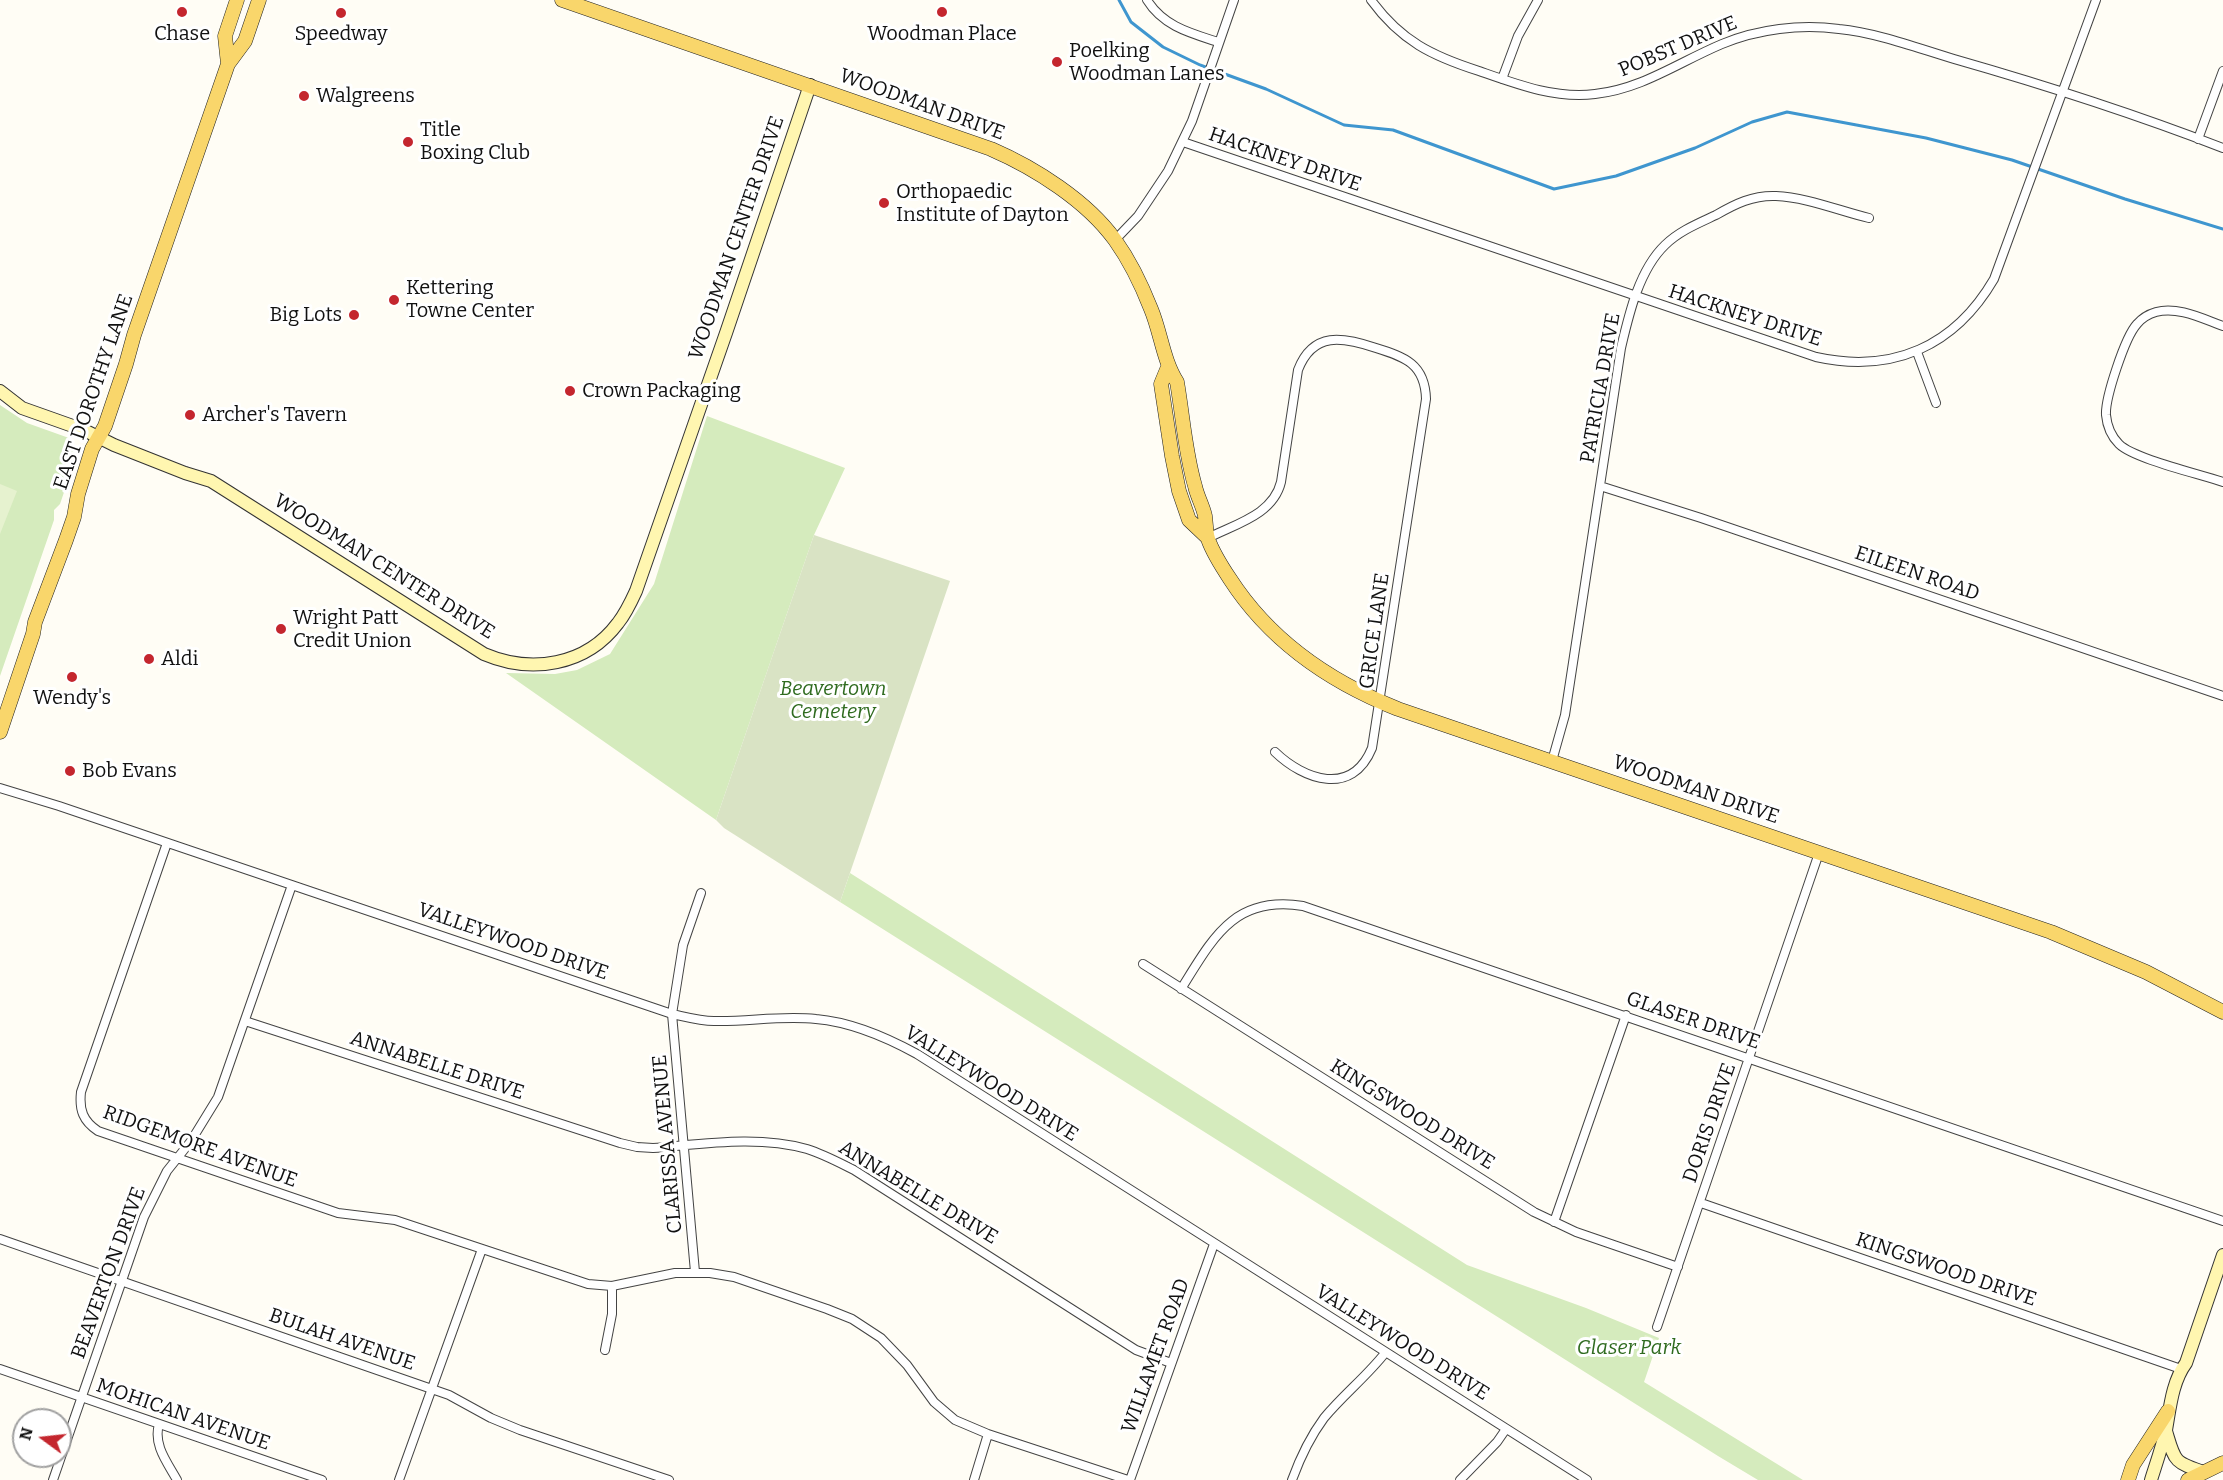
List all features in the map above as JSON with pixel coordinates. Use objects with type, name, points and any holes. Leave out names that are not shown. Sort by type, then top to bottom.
[{"type":"main road","name":"EAST DOROTHY LANE","points":[[228,64],[225,36],[237,0]]},
{"type":"main road","name":"EAST DOROTHY LANE","points":[[0,732],[35,622],[74,517],[78,494],[93,449],[109,416],[134,335],[228,64],[245,41],[259,0]]},
{"type":"main road","name":"WOODMAN DRIVE","points":[[562,0],[810,85],[1012,158],[1032,168],[1069,195],[1115,240],[1134,272],[1151,309],[1168,367],[1161,384],[1179,491],[1189,520],[1208,538],[1239,592],[1267,624],[1290,647],[1330,677],[1381,702],[2051,932],[2146,972],[2223,1012]]},
{"type":"main road","points":[[2127,1480],[2133,1465],[2168,1412]]},
{"type":"main road","points":[[2188,1480],[2201,1476],[2223,1463]]},
{"type":"street","points":[[1147,0],[1155,13],[1169,23],[1186,32],[1218,42]]},
{"type":"street","points":[[1115,240],[1154,195],[1183,142],[1234,0]]},
{"type":"street","name":"POBST DRIVE","points":[[1371,0],[1391,24],[1418,46],[1452,62],[1551,93],[1594,94],[1616,91],[1642,83],[1724,43],[1747,36],[1788,28],[1840,29],[1886,39],[2063,91],[2223,148]]},
{"type":"street","points":[[1502,79],[1518,36],[1538,0]]},
{"type":"street","name":"HACKNEY DRIVE","points":[[1183,142],[1636,297],[1833,361],[1870,362],[1917,352],[1950,333],[1985,295],[2001,264],[2096,0]]},
{"type":"street","points":[[2198,139],[2223,71]]},
{"type":"street","name":"WOODMAN CENTER DRIVE","points":[[0,391],[22,408],[185,473],[211,481],[226,489],[484,654],[513,664],[558,663],[598,644],[626,614],[636,591],[810,85]]},
{"type":"street","name":"PATRICIA DRIVE","points":[[1552,761],[1565,715],[1621,348],[1648,265],[1665,245],[1683,232],[1740,202],[1755,197],[1788,197],[1869,218]]},
{"type":"street","points":[[2223,326],[2173,311],[2155,313],[2142,320],[2136,325],[2124,347],[2107,404],[2106,416],[2112,435],[2118,443],[2132,453],[2223,482]]},
{"type":"street","name":"GRICE LANE","points":[[1208,538],[1262,511],[1275,498],[1281,482],[1298,370],[1307,354],[1315,346],[1326,341],[1345,339],[1399,355],[1420,373],[1426,390],[1426,399],[1381,702],[1369,757],[1349,775],[1332,780],[1307,774],[1286,762],[1275,752]]},
{"type":"street","points":[[1917,352],[1936,403]]},
{"type":"street","name":"EILEEN ROAD","points":[[1600,486],[1701,518],[2223,696]]},
{"type":"street","name":"VALLEYWOOD DRIVE","points":[[0,788],[672,1014],[714,1021],[770,1018],[817,1019],[835,1022],[883,1037],[916,1054],[1587,1480]]},
{"type":"street","name":"RIDGEMORE AVENUE","points":[[168,843],[81,1092],[80,1101],[84,1118],[98,1131],[338,1213],[395,1220],[588,1284],[612,1286],[675,1273],[695,1272],[734,1277],[852,1319],[893,1349],[945,1413],[971,1428],[1129,1480]]},
{"type":"street","name":"DORIS DRIVE","points":[[1657,1327],[1819,853]]},
{"type":"street","name":"BEAVERTON DRIVE","points":[[53,1480],[144,1217],[155,1192],[218,1097],[292,885]]},
{"type":"street","name":"CLARISSA AVENUE","points":[[695,1272],[672,1014],[683,945],[701,893]]},
{"type":"street","name":"GLASER DRIVE","points":[[1181,988],[1209,943],[1225,926],[1253,909],[1275,903],[1287,903],[1320,911],[2223,1221]]},
{"type":"street","name":"KINGSWOOD DRIVE","points":[[1143,964],[1554,1222],[1677,1267]]},
{"type":"street","points":[[1554,1222],[1626,1015]]},
{"type":"street","name":"ANNABELLE DRIVE","points":[[245,1021],[620,1143],[645,1147],[766,1142],[789,1145],[822,1155],[854,1170],[1136,1350],[1171,1363]]},
{"type":"street","name":"KINGSWOOD DRIVE","points":[[1701,1203],[2181,1370]]},
{"type":"street","name":"BULAH AVENUE","points":[[0,1239],[433,1389],[520,1430],[669,1480]]},
{"type":"street","name":"WILLAMET ROAD","points":[[1129,1480],[1214,1244]]},
{"type":"street","points":[[399,1480],[482,1249]]},
{"type":"street","points":[[2151,1480],[2181,1370],[2186,1363],[2223,1255]]},
{"type":"street","points":[[605,1350],[612,1314],[612,1286]]},
{"type":"street","points":[[1292,1480],[1302,1453],[1325,1417],[1385,1353]]},
{"type":"street","name":"MOHICAN AVENUE","points":[[0,1369],[322,1480]]},
{"type":"street","points":[[159,1424],[156,1434],[159,1445],[177,1480]]},
{"type":"street","points":[[1460,1480],[1497,1442],[1506,1429]]},
{"type":"street","points":[[2166,1430],[2176,1461],[2201,1476]]},
{"type":"street","points":[[974,1480],[988,1434]]},
{"type":"green space","points":[[0,405],[27,423],[69,438],[76,457],[60,504],[54,510],[54,520],[0,676]]},
{"type":"green space","points":[[707,416],[845,468],[814,535],[716,820],[506,673],[555,674],[577,670],[610,654],[654,584]]},
{"type":"green space","points":[[0,484],[17,491],[0,534]]},
{"type":"green space","name":"Beavertown Cemetery","points":[[814,535],[950,581],[840,902],[724,828],[716,820]]},
{"type":"green space","name":"Glaser Park","points":[[850,873],[1467,1265],[1586,1308],[1659,1338],[1644,1382],[1803,1480],[1758,1480],[1718,1456],[840,902]]},
{"type":"green space","points":[[1645,1335],[1658,1340],[1653,1354],[1639,1349]]},
{"type":"waterway","points":[[1119,0],[1131,22],[1163,47],[1200,65],[1266,89],[1344,125],[1393,130],[1554,189],[1616,176],[1695,148],[1752,122],[1787,112],[1926,138],[2012,160],[2125,199],[2223,229]]},
{"type":"place","name":"Chase","points":[[182,12]]},
{"type":"place","name":"Woodman Place","points":[[942,12]]},
{"type":"place","name":"Speedway","points":[[341,13]]},
{"type":"place","name":"Poelking Woodman Lanes","points":[[1057,62]]},
{"type":"place","name":"Walgreens","points":[[304,96]]},
{"type":"place","name":"Title Boxing Club","points":[[408,142]]},
{"type":"place","name":"Orthopaedic Institute of Dayton","points":[[884,203]]},
{"type":"place","name":"Kettering Towne Center","points":[[394,300]]},
{"type":"place","name":"Big Lots","points":[[354,315]]},
{"type":"place","name":"Crown Packaging","points":[[570,391]]},
{"type":"place","name":"Archer's Tavern","points":[[190,415]]},
{"type":"place","name":"Wright Patt Credit Union","points":[[281,629]]},
{"type":"place","name":"Aldi","points":[[149,659]]},
{"type":"place","name":"Wendy's","points":[[72,677]]},
{"type":"place","name":"Bob Evans","points":[[70,771]]}]
